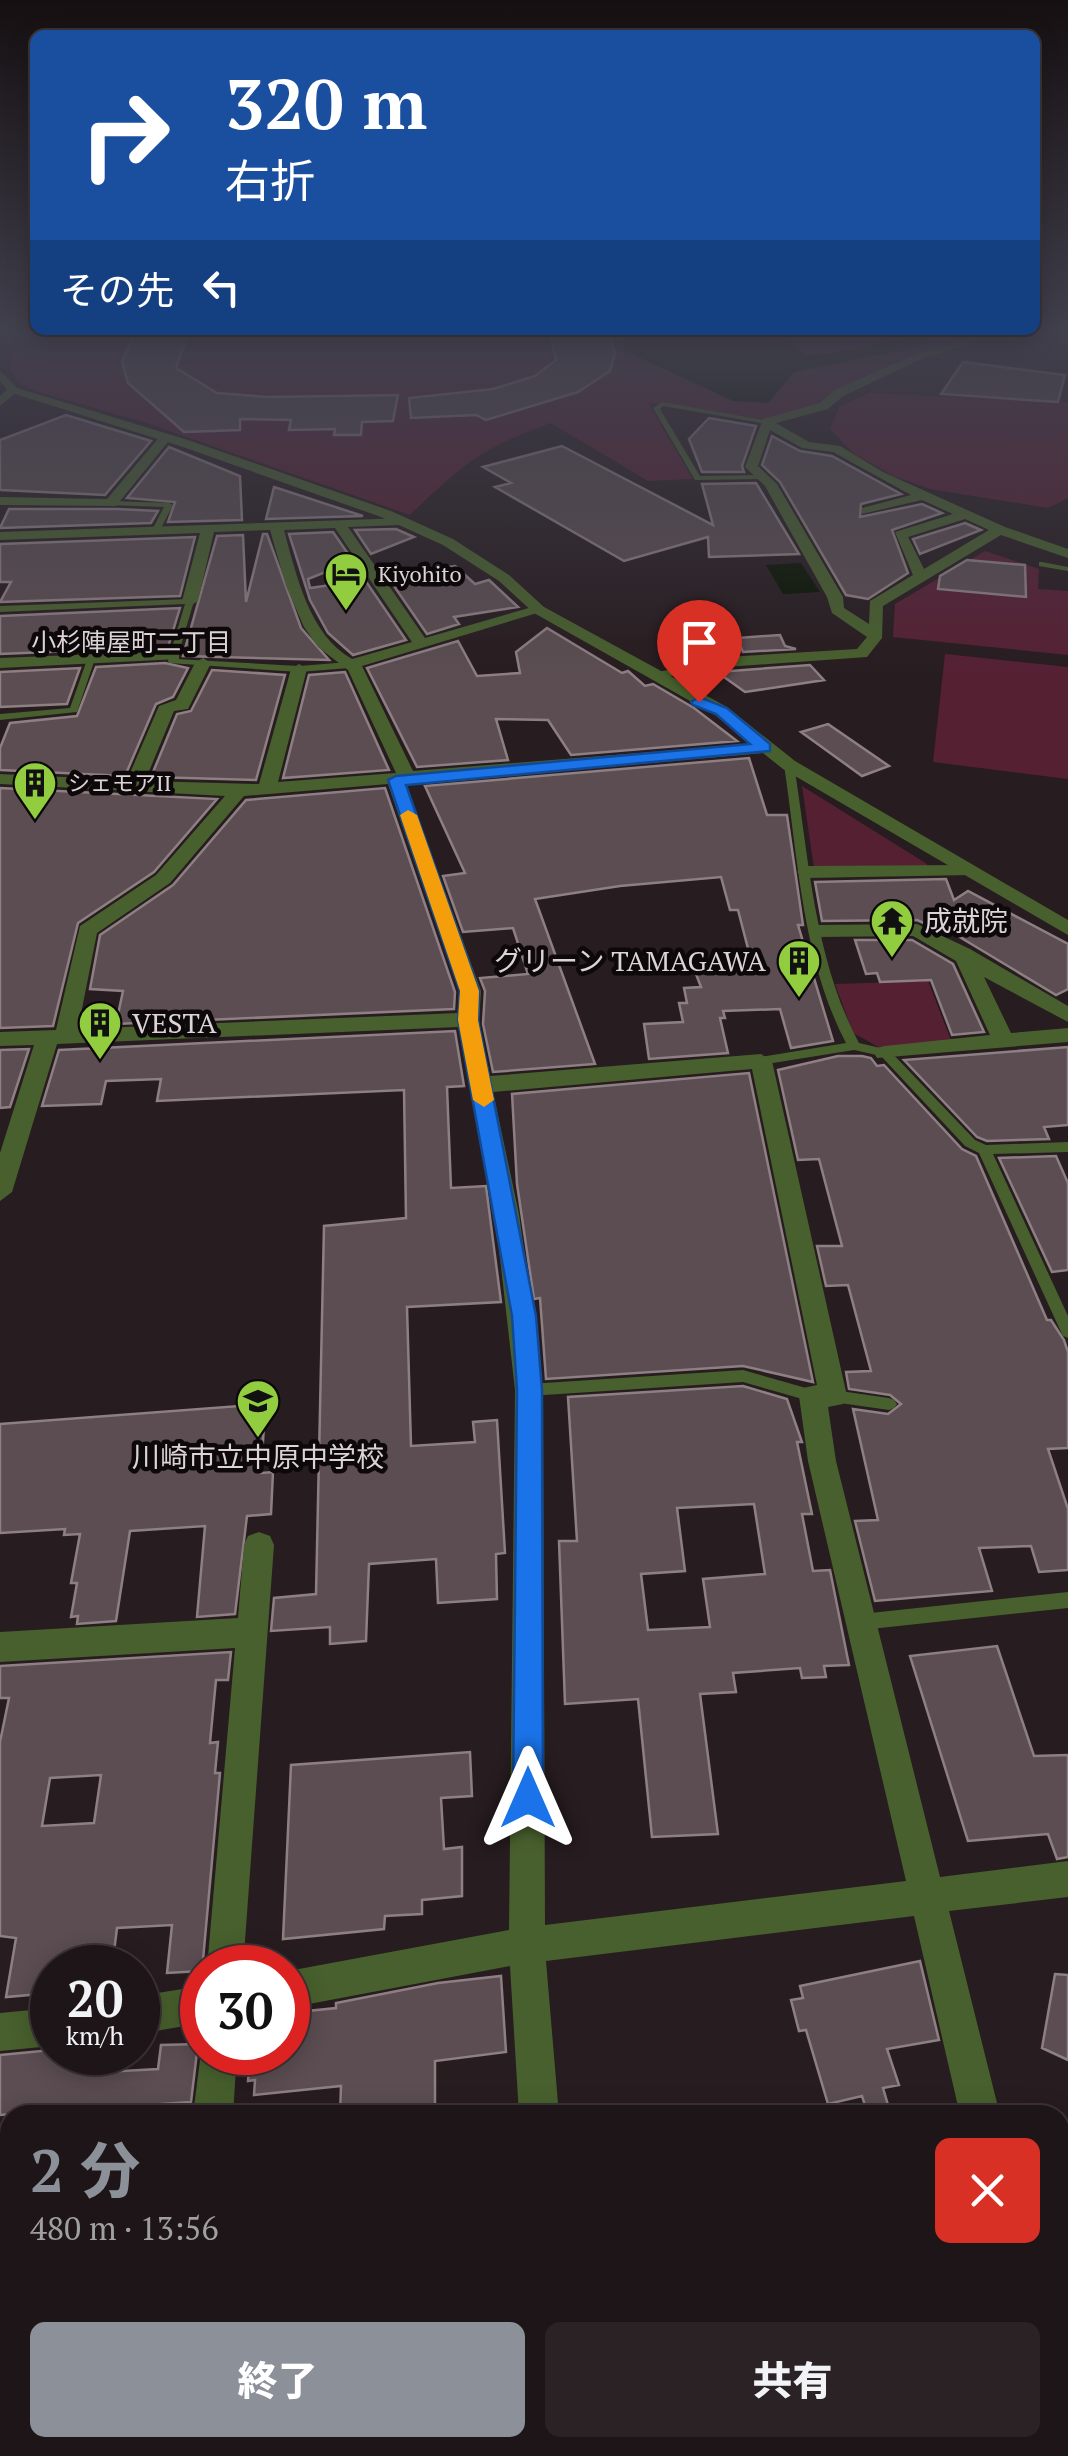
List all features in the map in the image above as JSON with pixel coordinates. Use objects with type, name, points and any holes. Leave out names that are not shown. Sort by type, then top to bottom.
[{"type":"street","points":[[0,500],[111,503],[157,449]]},
{"type":"street","points":[[196,449],[400,521],[448,542],[504,578],[539,610],[721,711],[789,766],[1068,929]]},
{"type":"street","points":[[757,449],[751,466],[770,484],[834,597],[837,610],[875,635]]},
{"type":"street","points":[[833,449],[878,475],[1000,530],[1068,554]]},
{"type":"street","points":[[866,512],[925,495]]},
{"type":"street","points":[[921,576],[900,535],[967,514]]},
{"type":"street","points":[[0,536],[400,521]]},
{"type":"street","points":[[340,525],[420,642]]},
{"type":"street","points":[[276,527],[311,624],[349,665],[376,708],[470,991],[468,1020],[510,1231],[529,1390],[528,1945],[539,2105]]},
{"type":"street","points":[[190,601],[208,529]]},
{"type":"street","points":[[660,676],[725,662],[861,654],[873,644],[880,625],[876,604],[1000,530]]},
{"type":"street","points":[[349,665],[539,610]]},
{"type":"street","points":[[0,663],[174,656]]},
{"type":"street","points":[[133,788],[167,706],[182,705],[203,663]]},
{"type":"street","points":[[267,789],[298,669]]},
{"type":"street","points":[[0,779],[239,791],[764,748]]},
{"type":"street","points":[[0,1192],[5,1159],[56,1039],[87,930],[163,879],[239,791]]},
{"type":"street","points":[[808,872],[965,871]]},
{"type":"street","points":[[818,932],[917,930],[1068,1016]]},
{"type":"street","points":[[963,953],[1003,1041]]},
{"type":"street","points":[[0,1040],[468,1020]]},
{"type":"street","points":[[886,1054],[1068,1035]]},
{"type":"street","points":[[480,1085],[761,1062],[823,1396],[822,1460],[978,2105]]},
{"type":"street","points":[[227,1945],[258,1545]]},
{"type":"street","points":[[0,1647],[250,1632]]},
{"type":"street","points":[[310,1986],[528,1945],[1068,1879]]},
{"type":"street","points":[[0,2032],[30,2029]]},
{"type":"street","points":[[215,2105],[217,2075]]},
{"type":"lane","points":[[680,449],[698,478],[760,477]]},
{"type":"lane","points":[[111,503],[170,505],[156,530]]},
{"type":"lane","points":[[1042,564],[1068,570]]},
{"type":"lane","points":[[0,609],[190,601],[172,661],[298,669],[349,665]]},
{"type":"lane","points":[[0,718],[74,710],[91,659]]},
{"type":"lane","points":[[789,766],[824,971],[843,1030],[854,1046]]},
{"type":"lane","points":[[761,1062],[854,1046],[886,1054],[970,1143],[984,1150],[1068,1147]]},
{"type":"lane","points":[[984,1150],[1068,1332]]},
{"type":"lane","points":[[529,1390],[743,1376],[823,1396],[889,1404]]},
{"type":"lane","points":[[860,1622],[1068,1600]]},
{"type":"shaded area","points":[[220,449],[493,449],[444,483],[410,515]]},
{"type":"shaded area","points":[[594,449],[675,449],[693,479],[648,481]]},
{"type":"shaded area","points":[[849,449],[1068,449],[1068,498],[1048,508],[930,489],[893,476]]},
{"type":"shaded area","points":[[985,551],[1039,569],[1038,589],[1068,591],[1068,655],[893,637],[895,604]]},
{"type":"shaded area","points":[[801,563],[820,592],[783,594],[766,565]]},
{"type":"shaded area","points":[[945,654],[1068,667],[1068,779],[933,762]]},
{"type":"shaded area","points":[[802,786],[927,864],[928,867],[814,868]]},
{"type":"shaded area","points":[[928,981],[952,1043],[884,1050],[853,1033],[835,984]]},
{"type":"building","points":[[0,449],[145,449],[105,495],[0,490]]},
{"type":"building","points":[[168,449],[173,449],[240,476],[242,520],[168,522],[175,502],[127,498]]},
{"type":"building","points":[[552,449],[567,449],[713,525],[702,484],[756,483],[799,554],[709,557],[708,537],[624,561],[495,487],[511,483],[483,467]]},
{"type":"building","points":[[693,449],[748,449],[742,466],[744,472],[702,472]]},
{"type":"building","points":[[768,449],[796,449],[832,456],[901,494],[861,504],[860,517],[922,504],[942,513],[892,530],[908,573],[868,599],[846,595],[780,482],[762,465]]},
{"type":"building","points":[[274,487],[363,516],[266,519]]},
{"type":"building","points":[[9,509],[158,511],[151,523],[0,528]]},
{"type":"building","points":[[965,523],[981,530],[920,554],[913,539]]},
{"type":"building","points":[[396,529],[414,537],[371,554],[355,530]]},
{"type":"building","points":[[333,532],[353,561],[308,579],[310,588],[365,580],[406,640],[353,655],[328,633],[310,600],[289,534]]},
{"type":"building","points":[[263,534],[267,534],[301,628],[329,660],[183,656],[217,536],[243,535],[246,602]]},
{"type":"building","points":[[195,537],[180,596],[0,602],[11,582],[0,582],[0,544]]},
{"type":"building","points":[[967,560],[1025,565],[1026,597],[938,589],[940,576]]},
{"type":"building","points":[[455,566],[475,584],[489,580],[518,607],[454,617],[459,624],[427,634],[387,576]]},
{"type":"building","points":[[180,608],[168,647],[0,654],[0,616]]},
{"type":"building","points":[[547,628],[622,673],[628,671],[645,686],[653,684],[694,708],[737,741],[571,755],[548,720],[496,719],[508,760],[417,767],[367,668],[458,641],[477,676],[520,673],[516,652]]},
{"type":"building","points":[[780,635],[785,646],[796,649],[743,652],[737,638]]},
{"type":"building","points":[[165,663],[188,668],[173,697],[156,704],[125,776],[0,770],[0,748],[10,723],[77,716],[96,667]]},
{"type":"building","points":[[810,665],[824,680],[745,692],[717,672]]},
{"type":"building","points":[[80,668],[67,704],[0,707],[0,672]]},
{"type":"building","points":[[212,670],[285,675],[256,780],[151,777],[177,714],[191,711]]},
{"type":"building","points":[[345,672],[389,770],[283,778],[309,675]]},
{"type":"building","points":[[828,724],[889,766],[862,776],[801,732]]},
{"type":"building","points":[[749,758],[767,815],[787,815],[803,925],[798,925],[833,1041],[791,1048],[780,1009],[723,1011],[725,1018],[720,1018],[728,1053],[649,1059],[644,1024],[683,1022],[679,1003],[687,1003],[684,988],[701,987],[696,974],[753,968],[738,910],[730,910],[721,877],[620,886],[535,899],[595,1064],[493,1072],[483,1024],[485,991],[480,978],[528,974],[513,928],[463,932],[443,876],[465,873],[425,786]]},
{"type":"building","points":[[0,788],[217,799],[154,872],[78,923],[53,1026],[0,1028]]},
{"type":"building","points":[[385,788],[455,992],[454,1009],[116,1024],[123,991],[90,989],[100,935],[173,885],[246,800]]},
{"type":"building","points":[[946,879],[954,900],[968,891],[1068,944],[1068,989],[1056,995],[943,927],[946,933],[917,920],[822,921],[815,882]]},
{"type":"building","points":[[855,940],[912,940],[953,964],[984,1032],[952,1035],[931,980],[880,982],[877,973],[866,974]]},
{"type":"building","points":[[455,1031],[464,1086],[447,1087],[451,1188],[486,1186],[501,1302],[407,1307],[411,1446],[475,1442],[473,1422],[497,1420],[505,1553],[496,1554],[497,1599],[438,1603],[436,1559],[369,1564],[366,1641],[330,1644],[330,1627],[271,1631],[274,1598],[316,1594],[324,1226],[406,1218],[404,1090],[157,1101],[161,1079],[106,1081],[101,1104],[42,1106],[59,1050]]},
{"type":"building","points":[[1068,1047],[1068,1125],[1044,1127],[1049,1139],[987,1141],[977,1137],[904,1060]]},
{"type":"building","points":[[29,1049],[10,1107],[0,1108],[0,1050]]},
{"type":"building","points":[[838,1056],[862,1056],[871,1058],[877,1066],[884,1065],[962,1149],[976,1156],[1047,1320],[1051,1320],[1064,1340],[1068,1352],[1068,1448],[1048,1449],[1068,1509],[1068,1570],[1039,1572],[1031,1546],[979,1548],[992,1591],[875,1601],[855,1521],[878,1520],[853,1409],[888,1414],[901,1404],[890,1395],[849,1389],[846,1372],[871,1371],[848,1285],[826,1286],[817,1246],[842,1246],[819,1159],[798,1160],[778,1070]]},
{"type":"building","points":[[749,1073],[813,1382],[743,1366],[546,1379],[540,1298],[534,1299],[517,1184],[512,1094]]},
{"type":"building","points":[[1056,1156],[1068,1183],[1068,1270],[1052,1272],[999,1158]]},
{"type":"building","points":[[743,1386],[787,1399],[802,1442],[797,1442],[812,1514],[802,1514],[813,1571],[830,1570],[849,1665],[824,1666],[826,1677],[802,1678],[800,1668],[733,1673],[736,1692],[700,1694],[718,1834],[652,1837],[638,1699],[565,1704],[559,1541],[577,1541],[568,1397]],"holes":[[[754,1504],[765,1574],[703,1579],[710,1627],[648,1630],[641,1574],[685,1571],[677,1508]]]},
{"type":"building","points":[[252,1405],[252,1410],[265,1409],[261,1473],[273,1472],[271,1514],[247,1516],[235,1614],[197,1617],[205,1526],[130,1531],[116,1621],[77,1624],[78,1616],[71,1617],[77,1583],[71,1583],[80,1534],[64,1535],[65,1529],[0,1533],[0,1424]]},
{"type":"building","points":[[997,1646],[1034,1756],[1068,1755],[1068,1857],[1057,1859],[1048,1834],[968,1841],[910,1656]]},
{"type":"building","points":[[231,1652],[228,1680],[216,1680],[210,1743],[218,1742],[215,1773],[220,1773],[204,1945],[180,1945],[180,1972],[167,1973],[172,1925],[117,1928],[115,1945],[30,1945],[30,1995],[6,1997],[16,1938],[0,1936],[0,1742],[9,1698],[0,1698],[0,1666]],"holes":[[[101,1775],[94,1823],[42,1826],[50,1778]]]},
{"type":"building","points":[[470,1752],[472,1796],[441,1798],[444,1849],[462,1847],[462,1896],[422,1900],[422,1914],[385,1916],[384,1929],[283,1939],[291,1765]]},
{"type":"building","points":[[920,1961],[939,2040],[887,2049],[899,2085],[883,2088],[888,2105],[865,2105],[862,2096],[828,2104],[806,2030],[799,2031],[791,2000],[803,1998],[800,1986]]},
{"type":"building","points":[[1055,1974],[1068,1975],[1068,2060],[1042,2048]]},
{"type":"building","points":[[501,1976],[506,2052],[435,2061],[435,2105],[340,2105],[341,2086],[254,2095],[255,2080],[248,2081],[248,2075],[310,2075],[310,2011],[336,2008],[336,2003],[438,1983]]},
{"type":"building","points":[[180,2044],[180,2075],[194,2075],[191,2102],[0,2105],[0,2055],[30,2052],[30,2075],[160,2075],[161,2045]]},
{"type":"slow traffic","points":[[408,815],[470,991],[468,1020],[484,1100]]},
{"type":"place","name":"Kiyohito","points":[[346,612]]},
{"type":"place","name":"シェモアII","points":[[35,821]]},
{"type":"place","name":"成就院","points":[[892,959]]},
{"type":"place","name":"グリーン TAMAGAWA","points":[[799,999]]},
{"type":"place","name":"VESTA","points":[[100,1061]]},
{"type":"place","name":"川崎市立中原中学校","points":[[258,1439]]},
{"type":"district","name":"小杉陣屋町二丁目","points":[[131,642]]},
{"type":"route","points":[[528,1798],[529,1390],[524,1316],[508,1214],[468,1020],[470,991],[396,780],[764,748],[721,711],[699,702]]}]
